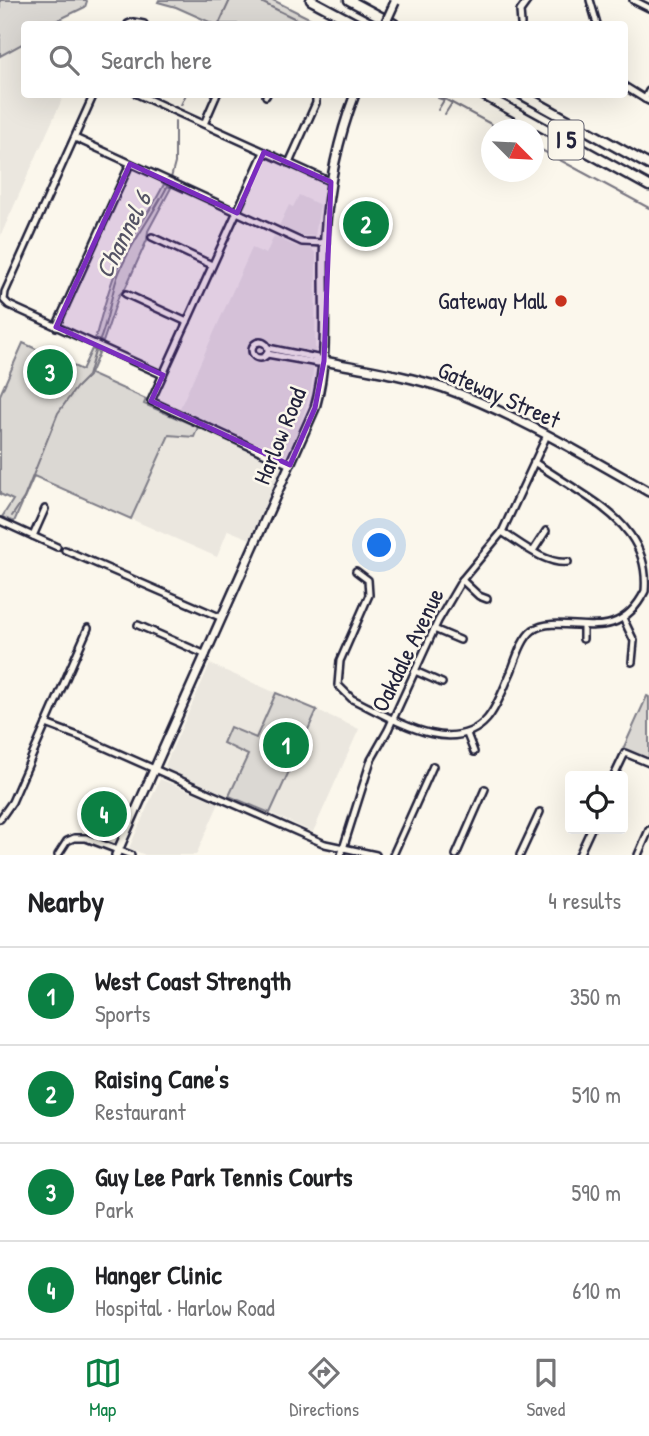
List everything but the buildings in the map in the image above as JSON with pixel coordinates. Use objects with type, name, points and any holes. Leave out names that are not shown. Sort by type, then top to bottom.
[{"type":"highway","points":[[305,0],[350,21]]},
{"type":"highway","points":[[311,0],[346,19]]},
{"type":"highway","points":[[349,0],[388,21]]},
{"type":"highway","name":"I 5","points":[[489,98],[649,186]]},
{"type":"highway","name":"I 5","points":[[528,98],[649,165]]},
{"type":"main road","points":[[386,21],[396,1]]},
{"type":"main road","name":"Harlow Road","points":[[117,853],[315,408],[324,362],[325,243],[331,182],[338,141],[354,98]]},
{"type":"main road","name":"Gateway Street","points":[[324,362],[396,375],[442,387],[491,407],[547,435],[649,492]]},
{"type":"street","points":[[521,21],[520,11],[528,0]]},
{"type":"street","points":[[590,0],[596,21]]},
{"type":"street","points":[[633,0],[649,8]]},
{"type":"street","points":[[628,89],[647,100],[649,91]]},
{"type":"street","points":[[92,98],[5,292],[4,300],[9,305],[163,375]]},
{"type":"street","points":[[152,98],[331,182]]},
{"type":"street","points":[[204,124],[215,98]]},
{"type":"street","points":[[289,163],[316,98]]},
{"type":"street","points":[[75,138],[302,242],[325,243]]},
{"type":"street","points":[[264,152],[151,401],[290,466]]},
{"type":"street","points":[[56,327],[130,164]]},
{"type":"street","points":[[152,237],[212,265]]},
{"type":"street","points":[[126,294],[187,322]]},
{"type":"street","name":"Gateway Street","points":[[267,351],[317,358],[324,362]]},
{"type":"street","name":"Oakdale Avenue","points":[[342,852],[371,760],[394,718],[434,629],[462,580],[502,531],[547,435]]},
{"type":"street","points":[[356,572],[368,580],[369,595],[340,661],[338,685],[352,699],[432,735],[455,737],[467,734],[488,718],[525,641],[534,629],[548,625],[611,624],[624,618],[648,589],[649,561],[638,536],[624,520],[534,462]]},
{"type":"street","points":[[33,536],[45,509]]},
{"type":"street","points":[[0,521],[57,547]]},
{"type":"street","points":[[502,531],[533,551],[561,563],[568,562]]},
{"type":"street","points":[[533,551],[546,531]]},
{"type":"street","points":[[65,550],[222,618]]},
{"type":"street","points":[[462,580],[479,596],[487,599]]},
{"type":"street","points":[[624,618],[635,640],[632,662]]},
{"type":"street","points":[[138,625],[206,654]]},
{"type":"street","points":[[583,626],[583,639]]},
{"type":"street","points":[[0,819],[12,802],[88,628]]},
{"type":"street","points":[[434,629],[460,640]]},
{"type":"street","points":[[415,671],[442,683]]},
{"type":"street","points":[[46,724],[342,852],[376,855]]},
{"type":"street","points":[[467,734],[474,752]]},
{"type":"street","points":[[616,771],[625,753],[649,763]]},
{"type":"street","points":[[393,855],[433,766]]},
{"type":"street","points":[[456,855],[485,789]]},
{"type":"street","points":[[520,855],[540,812]]},
{"type":"street","points":[[638,855],[649,830]]},
{"type":"street","points":[[579,855],[589,834]]},
{"type":"street","points":[[58,855],[67,841],[81,837],[117,853],[131,855]]},
{"type":"highlighted area","points":[[264,152],[331,182],[324,361],[315,408],[290,465],[151,401],[163,375],[56,327],[130,164],[237,213]]},
{"type":"shaded area","points":[[0,0],[87,1],[85,7],[56,21],[21,21],[21,45],[0,56]]},
{"type":"shaded area","points":[[273,0],[315,21],[207,21],[158,2]]},
{"type":"shaded area","points":[[21,45],[21,98],[63,98],[0,237],[0,56]]},
{"type":"shaded area","points":[[164,184],[171,188],[148,231],[147,240],[125,289],[119,295],[103,342],[95,339],[120,261]]},
{"type":"shaded area","points":[[299,195],[320,205],[315,236],[297,236],[278,228],[289,205],[293,207]]},
{"type":"shaded area","points":[[274,236],[295,246],[312,249],[316,254],[315,349],[311,391],[299,428],[284,456],[180,408],[252,248],[266,254]]},
{"type":"shaded area","points":[[23,343],[82,370],[92,349],[99,353],[90,374],[146,399],[144,404],[198,427],[194,437],[169,435],[131,519],[34,476],[14,522],[2,517],[13,500],[0,494],[0,395]]},
{"type":"shaded area","points":[[198,427],[283,466],[250,539],[228,530],[217,557],[131,519],[169,435],[194,437]]},
{"type":"shaded area","points":[[210,664],[276,693],[255,738],[230,728],[223,743],[248,754],[229,796],[167,769],[165,765]]},
{"type":"shaded area","points":[[276,693],[317,710],[270,813],[229,796],[248,755],[223,743],[230,727],[256,738]]},
{"type":"shaded area","points":[[647,696],[649,697],[649,760],[623,749]]},
{"type":"shaded area","points":[[317,710],[359,729],[313,832],[270,813]]},
{"type":"shaded area","points":[[160,779],[219,803],[196,855],[145,855],[129,848]]},
{"type":"waterway","name":"Channel 6","points":[[220,21],[230,0]]},
{"type":"waterway","points":[[257,0],[300,21]]},
{"type":"waterway","name":"Channel 6","points":[[181,105],[184,98]]},
{"type":"waterway","points":[[438,98],[444,100],[438,110]]},
{"type":"waterway","points":[[443,98],[482,119]]},
{"type":"waterway","points":[[445,114],[452,103]]},
{"type":"waterway","name":"Channel 6","points":[[171,178],[175,163],[175,121]]},
{"type":"waterway","points":[[544,151],[649,208]]},
{"type":"waterway","name":"Channel 6","points":[[99,342],[122,266],[168,185]]},
{"type":"waterway","name":"Channel 6","points":[[12,516],[24,498],[58,413],[88,376],[96,348]]},
{"type":"place","name":"Raising Cane's","points":[[366,224]]},
{"type":"place","name":"Gateway Mall","points":[[561,301]]},
{"type":"place","name":"Guy Lee Park Tennis Courts","points":[[50,372]]},
{"type":"place","name":"West Coast Strength","points":[[286,745]]},
{"type":"place","name":"Hanger Clinic","points":[[104,814]]}]
